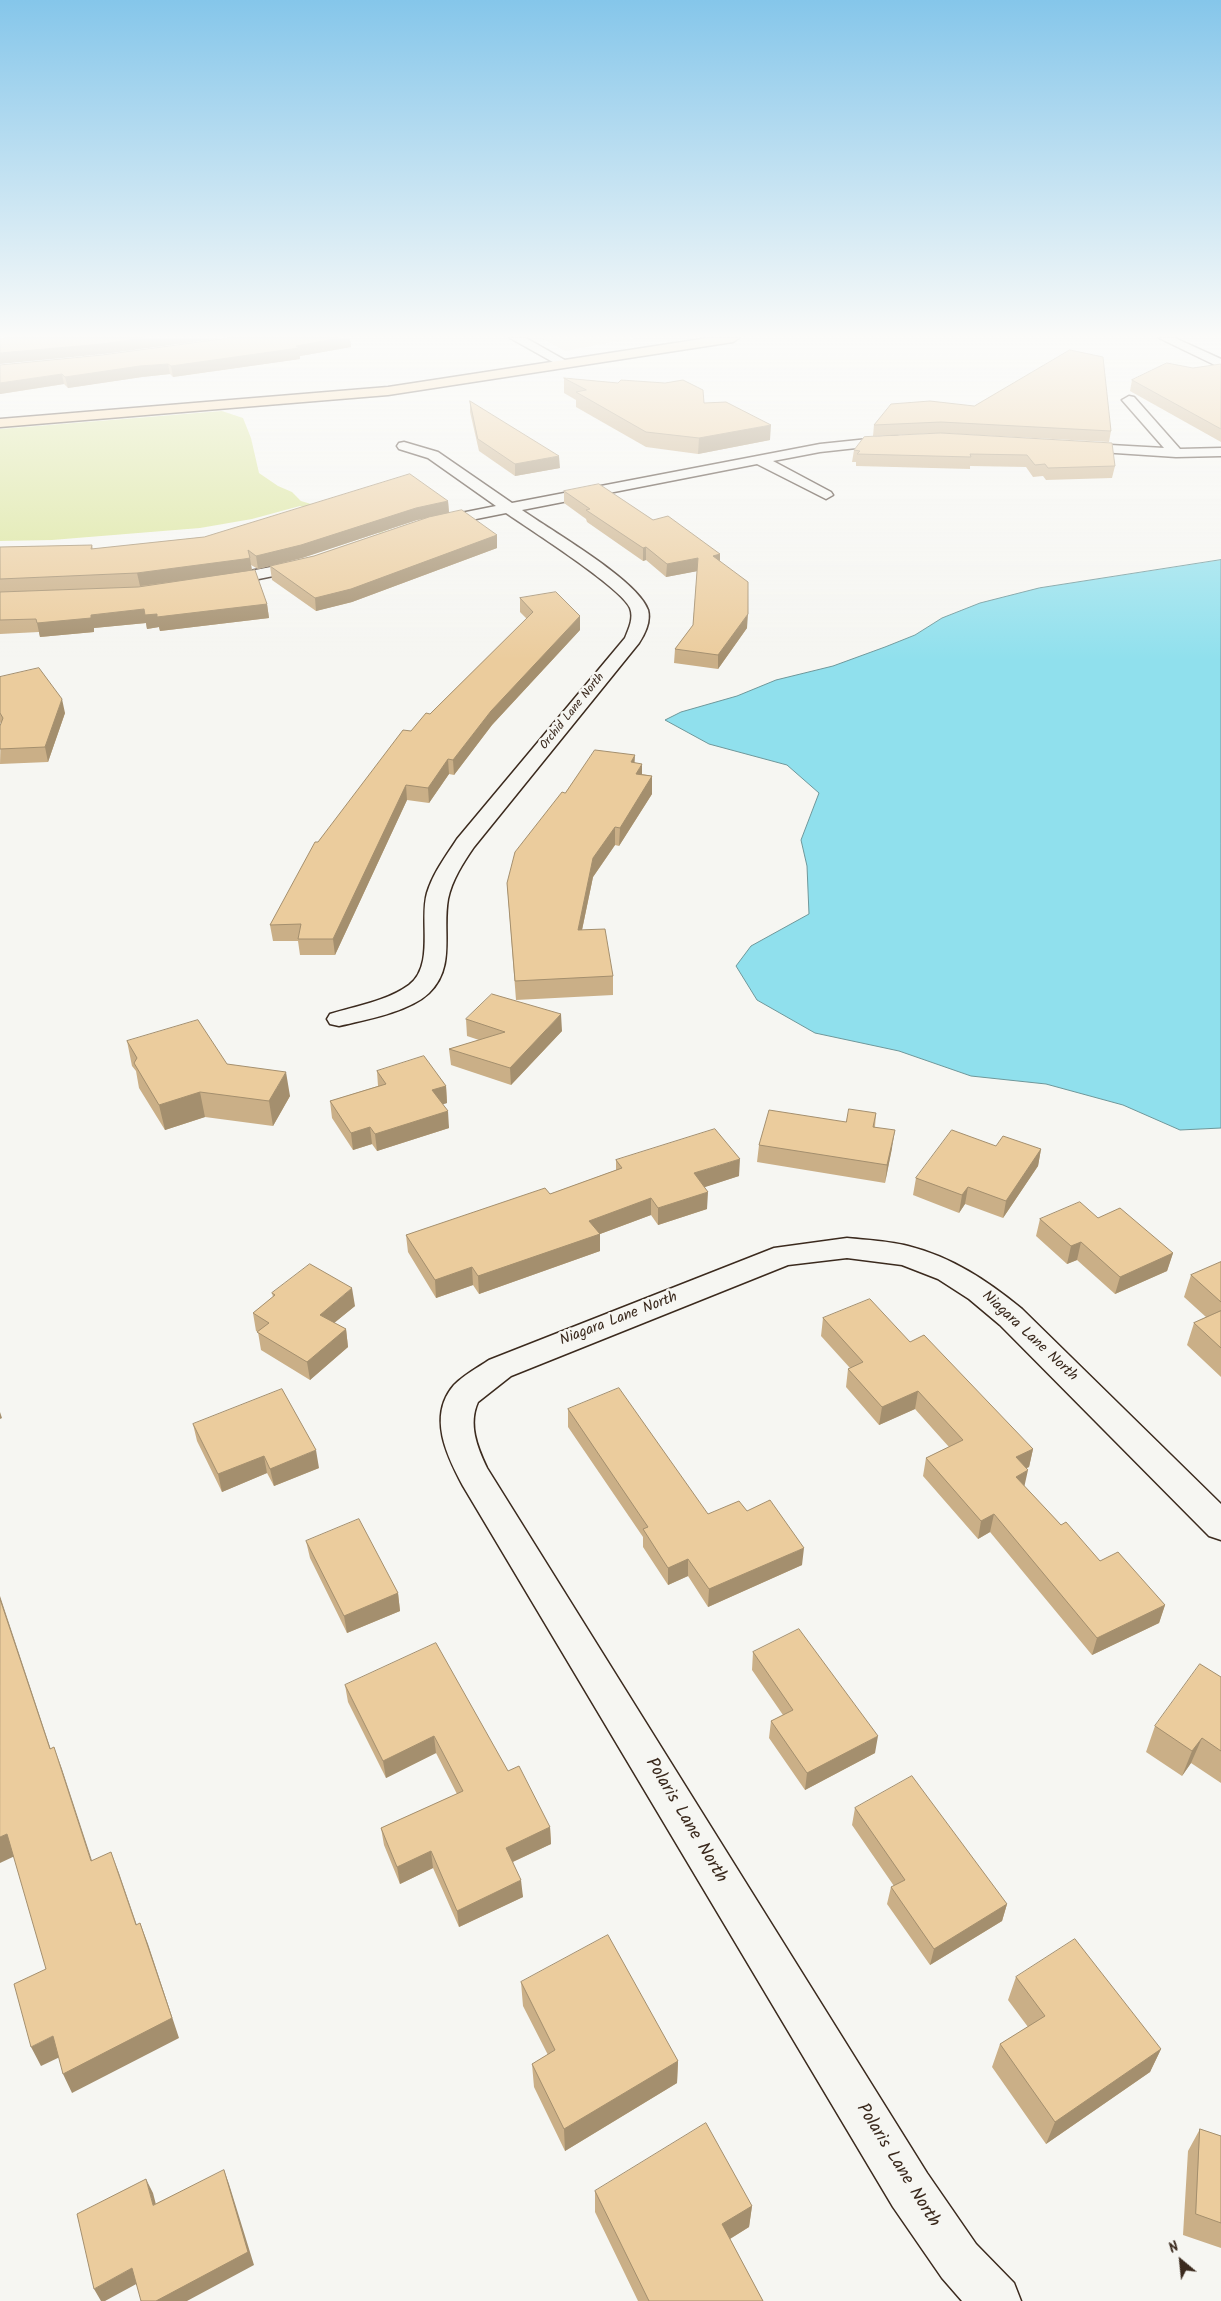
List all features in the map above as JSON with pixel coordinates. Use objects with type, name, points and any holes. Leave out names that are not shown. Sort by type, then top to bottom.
[{"type":"street","points":[[419,526],[508,507],[839,445]]},
{"type":"street","points":[[1169,445],[1176,453]]},
{"type":"street","name":"Orchid Lane North","points":[[339,1019],[406,997],[429,979],[436,956],[434,926],[437,898],[446,872],[465,844],[633,639],[640,624],[640,611],[634,600],[617,583],[433,455],[404,446]]},
{"type":"street","points":[[1064,446],[1176,453],[1221,452]]},
{"type":"street","points":[[760,460],[826,495]]},
{"type":"street","points":[[202,584],[278,572],[320,561]]},
{"type":"street","name":"Niagara Lane North","points":[[535,1353],[784,1255],[847,1248],[906,1255],[948,1272],[980,1291],[1011,1317],[1221,1526]]},
{"type":"street","name":"Polaris Lane North","points":[[535,1353],[500,1368],[464,1396],[456,1423],[461,1450],[910,2190],[959,2261],[996,2301]]},
{"type":"green space","points":[[0,445],[253,445],[259,473],[278,486],[292,492],[301,501],[392,528],[380,533],[300,506],[252,519],[200,528],[52,540],[0,541]]},
{"type":"water","points":[[1221,560],[1221,1128],[1180,1130],[1123,1105],[1046,1084],[971,1076],[899,1051],[815,1033],[757,1000],[736,966],[751,946],[809,914],[807,866],[801,840],[819,793],[787,765],[709,744],[665,720],[681,712],[737,696],[776,680],[833,666],[885,647],[915,635],[942,618],[980,603],[1039,588]]},
{"type":"building","points":[[487,445],[542,445],[559,456],[515,464]]},
{"type":"building","points":[[858,445],[1112,445],[1115,466],[1048,468],[1045,464],[1035,465],[1027,455],[970,454],[971,457],[857,454],[860,451],[854,450]]},
{"type":"building","points":[[410,474],[448,501],[416,508],[301,545],[256,556],[248,550],[250,558],[137,573],[0,579],[0,547],[92,545],[91,549],[204,537]]},
{"type":"building","points":[[599,484],[653,520],[668,516],[720,554],[713,556],[748,582],[748,614],[718,655],[675,649],[693,625],[698,558],[667,564],[646,547],[643,548],[586,510],[590,509],[564,491]]},
{"type":"building","points":[[462,510],[497,535],[351,589],[315,598],[270,566],[314,556],[429,517]]},
{"type":"building","points":[[255,570],[267,604],[157,617],[157,614],[145,615],[144,609],[91,615],[91,618],[37,623],[36,619],[0,620],[0,592],[138,587]]},
{"type":"building","points":[[556,592],[580,616],[491,711],[453,760],[448,759],[428,788],[406,785],[333,939],[298,939],[301,924],[270,925],[315,842],[318,842],[403,730],[411,731],[426,713],[430,714],[533,612],[520,598]]},
{"type":"building","points":[[39,668],[62,699],[45,747],[0,749],[0,726],[3,718],[0,713],[0,677]]},
{"type":"building","points":[[595,750],[635,755],[631,762],[642,764],[636,774],[652,776],[620,828],[615,827],[593,858],[578,930],[605,929],[613,976],[515,981],[507,883],[515,852],[562,792],[565,793]]},
{"type":"building","points":[[492,994],[561,1014],[510,1068],[449,1049],[505,1032],[466,1019]]},
{"type":"building","points":[[198,1020],[227,1064],[286,1072],[269,1101],[200,1092],[159,1105],[134,1063],[137,1058],[127,1041]]},
{"type":"building","points":[[424,1056],[446,1086],[432,1090],[448,1111],[375,1134],[370,1127],[351,1133],[330,1101],[386,1084],[377,1071]]},
{"type":"building","points":[[849,1109],[876,1113],[873,1127],[895,1130],[887,1165],[759,1145],[769,1110],[846,1122]]},
{"type":"building","points":[[715,1129],[740,1159],[694,1173],[708,1192],[658,1208],[651,1198],[589,1221],[600,1234],[478,1276],[472,1267],[435,1280],[406,1235],[545,1188],[550,1194],[622,1168],[616,1160]]},
{"type":"building","points":[[952,1130],[996,1146],[1003,1136],[1041,1149],[1006,1201],[968,1187],[962,1195],[916,1178]]},
{"type":"building","points":[[1080,1202],[1098,1218],[1120,1208],[1173,1253],[1120,1277],[1081,1242],[1071,1246],[1040,1219]]},
{"type":"building","points":[[1221,1262],[1221,1302],[1191,1275]]},
{"type":"building","points":[[310,1264],[352,1288],[320,1315],[346,1329],[307,1362],[257,1332],[269,1323],[253,1313],[275,1295],[272,1293]]},
{"type":"building","points":[[870,1299],[910,1342],[924,1335],[1033,1449],[1016,1457],[1028,1470],[1016,1477],[1061,1525],[1066,1522],[1100,1561],[1118,1552],[1165,1605],[1097,1638],[994,1514],[981,1521],[926,1458],[963,1440],[918,1391],[882,1407],[848,1369],[863,1362],[823,1318]]},
{"type":"building","points":[[1221,1311],[1221,1348],[1194,1323]]},
{"type":"building","points":[[619,1388],[708,1514],[739,1501],[747,1511],[770,1500],[804,1548],[709,1589],[688,1559],[668,1568],[643,1529],[648,1527],[568,1409]]},
{"type":"building","points":[[282,1389],[316,1450],[270,1469],[264,1456],[218,1474],[193,1424]]},
{"type":"building","points":[[359,1519],[398,1593],[344,1616],[306,1541]]},
{"type":"building","points":[[0,1599],[50,1749],[54,1747],[91,1861],[111,1852],[136,1925],[140,1923],[172,2018],[63,2074],[53,2036],[31,2047],[14,1984],[46,1969],[7,1834],[0,1837]]},
{"type":"building","points":[[799,1629],[878,1736],[807,1773],[771,1721],[793,1710],[753,1652]]},
{"type":"building","points":[[436,1643],[508,1771],[519,1766],[550,1827],[506,1848],[521,1880],[457,1911],[431,1851],[397,1867],[381,1828],[463,1791],[434,1736],[383,1761],[345,1685]]},
{"type":"building","points":[[1200,1664],[1221,1677],[1221,1751],[1202,1738],[1192,1751],[1155,1726]]},
{"type":"building","points":[[912,1776],[1007,1904],[934,1949],[891,1887],[905,1880],[855,1808]]},
{"type":"building","points":[[608,1935],[678,2061],[564,2129],[532,2064],[555,2050],[521,1982]]},
{"type":"building","points":[[1075,1939],[1161,2049],[1055,2122],[1000,2044],[1045,2016],[1016,1977]]},
{"type":"building","points":[[706,2123],[752,2206],[722,2224],[763,2301],[649,2301],[595,2191]]},
{"type":"building","points":[[1200,2129],[1221,2136],[1221,2223],[1196,2214]]},
{"type":"building","points":[[224,2170],[248,2252],[156,2301],[141,2301],[132,2268],[94,2289],[77,2214],[146,2179],[153,2205]]}]
